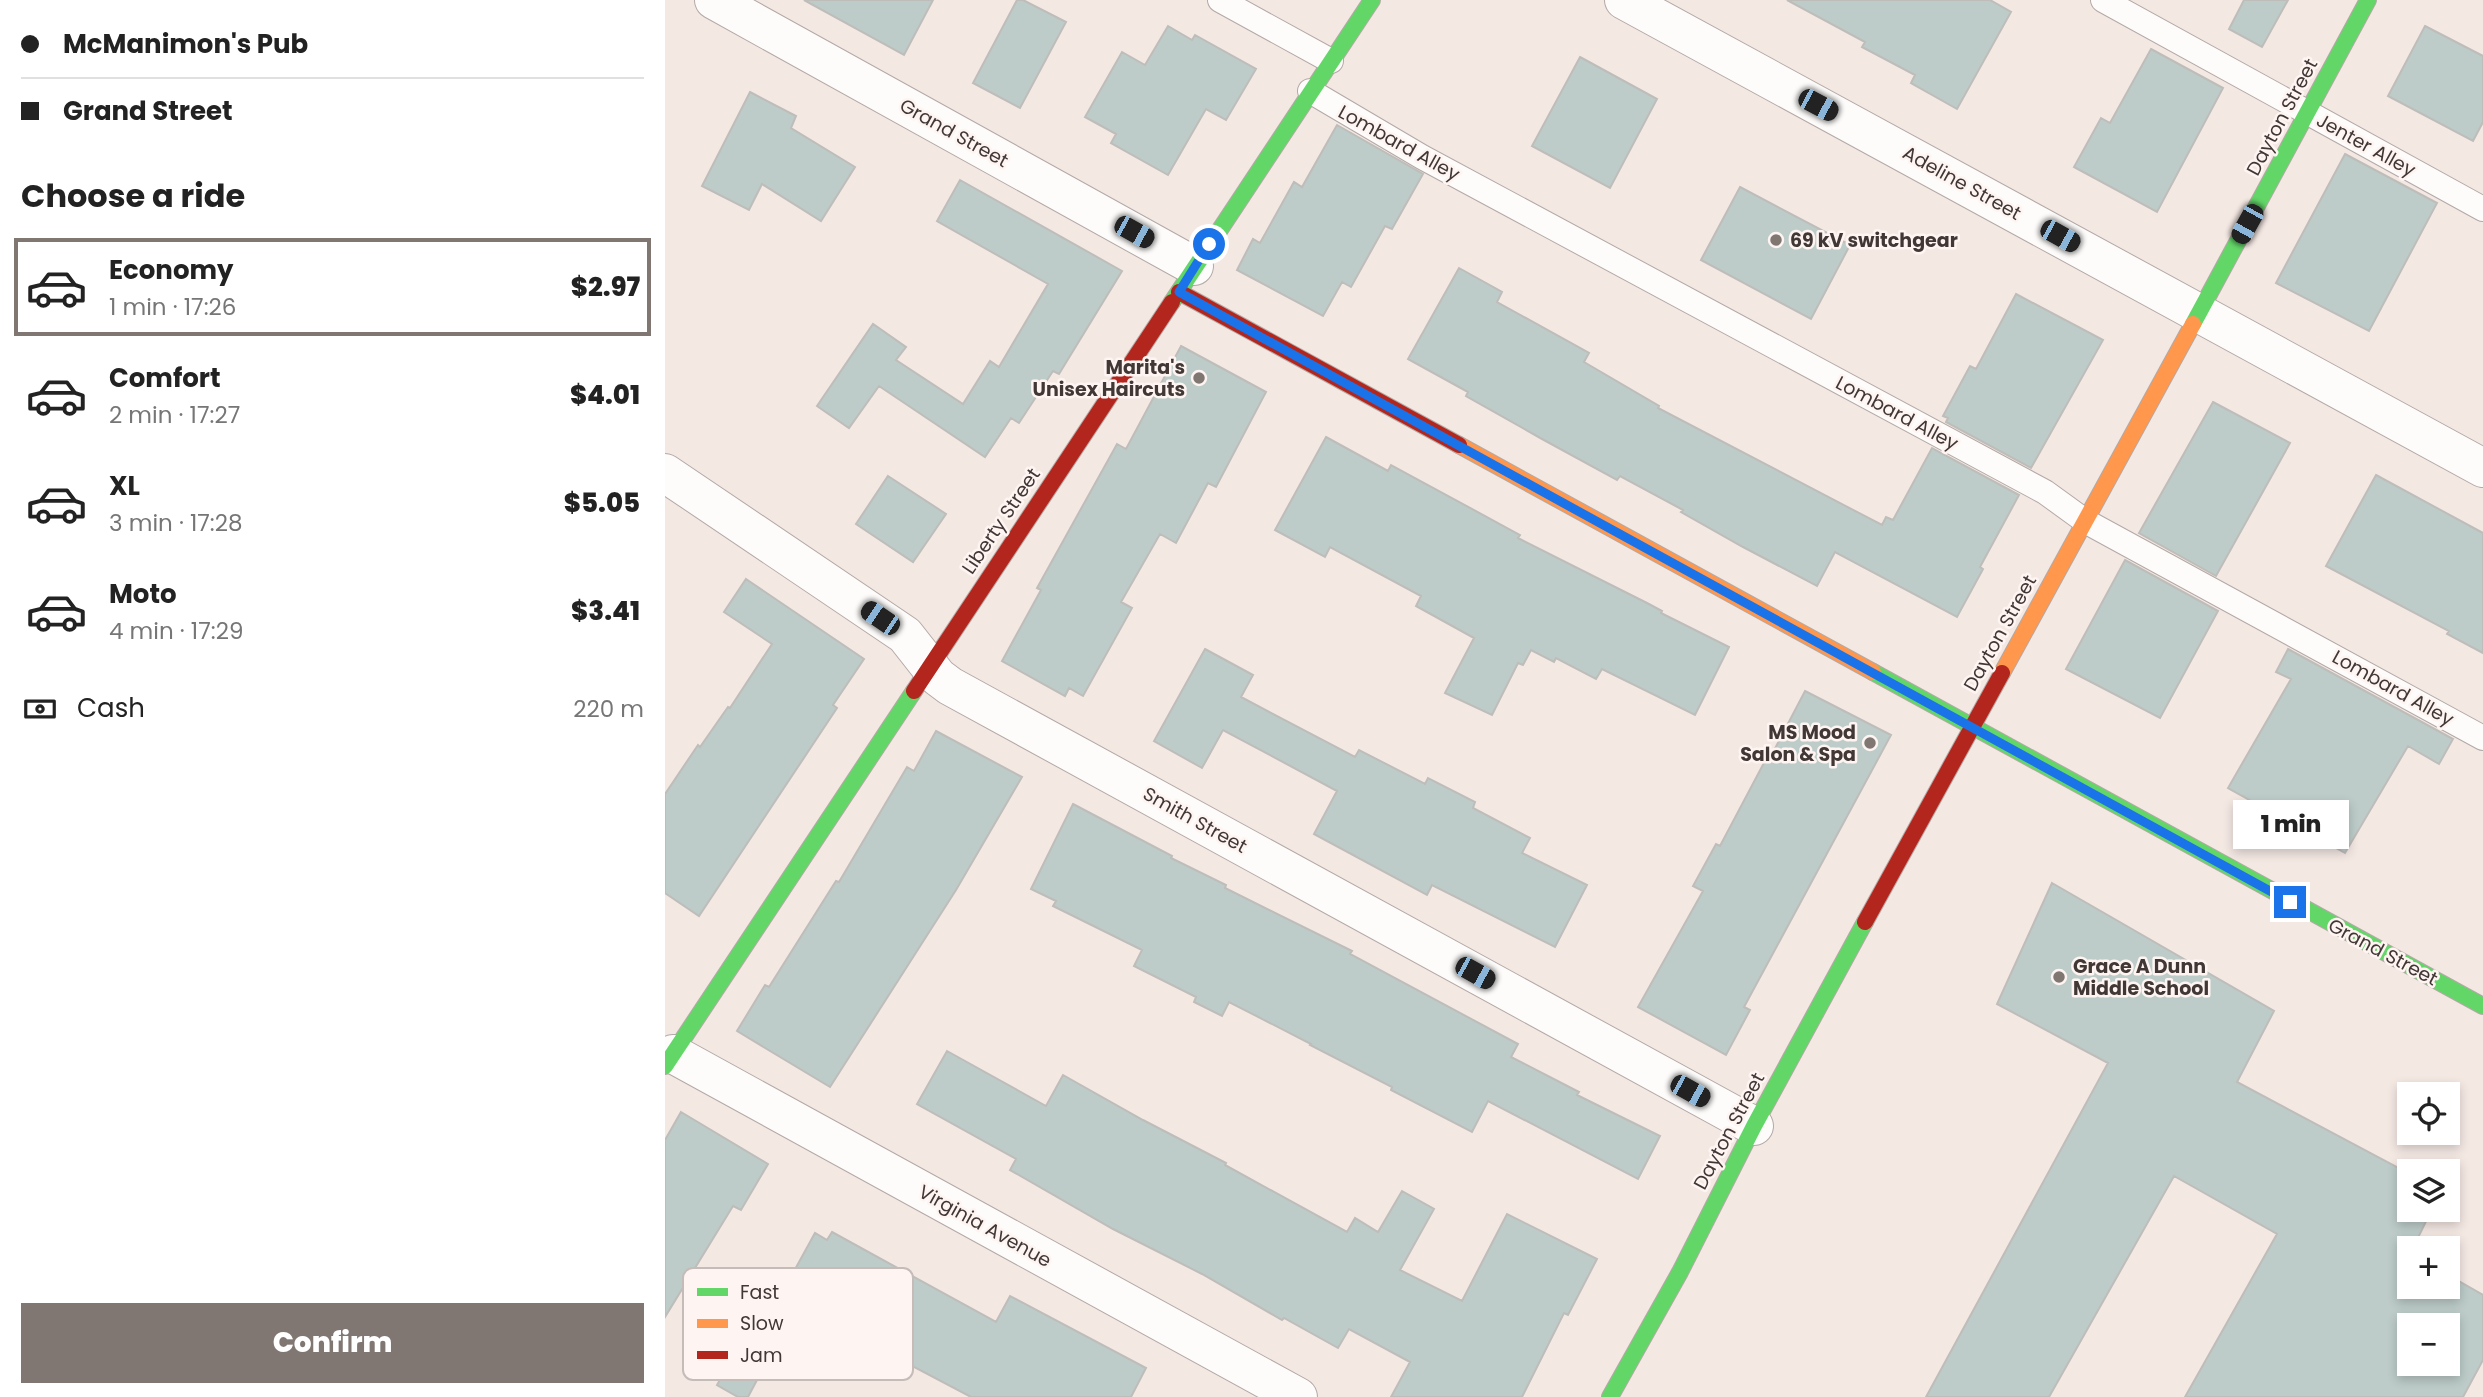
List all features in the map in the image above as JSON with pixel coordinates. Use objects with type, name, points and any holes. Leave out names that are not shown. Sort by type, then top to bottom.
[{"type":"street","name":"Grand Street","points":[[714,0],[1186,279],[1973,727],[2483,1006]]},
{"type":"street","name":"Liberty Street","points":[[669,1060],[1372,0]]},
{"type":"street","name":"Adeline Street","points":[[1625,0],[2483,468]]},
{"type":"street","name":"Dayton Street","points":[[1610,1397],[1680,1272],[1754,1126],[2368,0]]},
{"type":"street","name":"Smith Street","points":[[665,473],[905,635],[950,687],[1754,1126]]},
{"type":"street","name":"Virginia Avenue","points":[[669,1060],[1298,1397]]},
{"type":"lane","points":[[1220,0],[1331,61]]},
{"type":"lane","name":"Jenter Alley","points":[[2103,0],[2483,209]]},
{"type":"lane","name":"Lombard Alley","points":[[1310,91],[1422,157],[2045,492],[2085,521],[2483,738]]},
{"type":"building","points":[[804,0],[933,0],[904,55]]},
{"type":"building","points":[[1017,0],[1023,0],[1066,22],[1020,108],[973,83]]},
{"type":"building","points":[[1787,0],[1990,0],[2011,12],[1957,109],[1911,83],[1915,75],[1862,47],[1865,42]]},
{"type":"building","points":[[2244,0],[2288,0],[2262,47],[2229,29]]},
{"type":"building","points":[[1168,26],[1192,40],[1195,35],[1256,69],[1226,120],[1206,109],[1168,175],[1111,143],[1116,134],[1085,117],[1122,52],[1145,65]]},
{"type":"building","points":[[2425,26],[2483,56],[2483,122],[2473,141],[2388,96]]},
{"type":"building","points":[[2151,49],[2223,88],[2157,212],[2074,167],[2101,118],[2110,123]]},
{"type":"building","points":[[1580,57],[1657,99],[1610,188],[1532,146]]},
{"type":"building","points":[[750,92],[796,116],[791,128],[855,167],[821,221],[762,184],[749,210],[702,186]]},
{"type":"building","points":[[1337,125],[1423,174],[1392,229],[1385,226],[1351,287],[1342,282],[1323,316],[1237,270],[1253,239],[1260,243],[1294,182],[1302,187]]},
{"type":"building","points":[[2345,154],[2437,203],[2369,331],[2276,283]]},
{"type":"building","points":[[960,180],[1122,271],[1059,374],[1053,371],[1019,423],[1011,418],[985,457],[879,386],[849,428],[817,406],[873,324],[906,347],[896,360],[963,404],[990,361],[999,367],[1048,284],[937,221]]},
{"type":"building","name":"69 kV switchgear","points":[[1740,187],[1850,245],[1811,319],[1701,260]]},
{"type":"building","points":[[1459,268],[1502,292],[1497,302],[1589,353],[1584,362],[1659,406],[1658,408],[1882,525],[1886,517],[1893,520],[1932,448],[2019,495],[1980,567],[1983,569],[1957,617],[1835,552],[1817,586],[1620,476],[1617,480],[1542,439],[1466,396],[1468,392],[1408,359]]},
{"type":"building","points":[[2016,294],[2103,340],[2031,468],[1946,422],[1948,418],[1943,416],[1970,366],[1976,369]]},
{"type":"building","points":[[1181,346],[1266,392],[1216,487],[1208,483],[1176,543],[1160,534],[1121,602],[1132,608],[1083,696],[1069,688],[1065,696],[1002,661],[1041,590],[1037,588],[1117,444],[1126,449]]},
{"type":"building","points":[[2213,402],[2290,443],[2216,576],[2139,533]]},
{"type":"building","points":[[1326,437],[1388,471],[1391,465],[1520,535],[1518,538],[1729,647],[1695,715],[1602,669],[1596,679],[1556,658],[1554,662],[1531,650],[1523,665],[1518,663],[1492,715],[1445,693],[1474,638],[1416,606],[1421,596],[1330,547],[1325,557],[1275,530]]},
{"type":"building","points":[[2376,475],[2483,533],[2483,653],[2447,634],[2449,631],[2326,566]]},
{"type":"building","points":[[888,476],[946,514],[913,562],[856,524]]},
{"type":"building","points":[[2125,560],[2218,611],[2160,718],[2066,669]]},
{"type":"building","points":[[746,579],[864,659],[833,705],[837,708],[699,916],[665,893],[665,794],[698,745],[700,747],[728,707],[730,708],[772,644],[724,612]]},
{"type":"building","points":[[1205,649],[1253,675],[1241,697],[1355,757],[1359,750],[1425,784],[1428,778],[1475,802],[1473,808],[1530,838],[1522,853],[1587,885],[1555,947],[1432,885],[1427,895],[1314,834],[1337,791],[1223,730],[1202,768],[1154,741]]},
{"type":"building","points":[[2288,649],[2453,739],[2439,764],[2408,746],[2345,853],[2228,788],[2291,679],[2276,672]]},
{"type":"building","points":[[1805,691],[1891,735],[1744,1007],[1750,1010],[1726,1055],[1638,1007],[1703,891],[1693,886],[1716,844],[1720,846]]},
{"type":"building","points":[[936,731],[1022,777],[956,890],[830,1087],[737,1031],[765,985],[769,987],[836,881],[839,882],[907,767],[914,771]]},
{"type":"building","points":[[1073,804],[1226,885],[1225,888],[1352,951],[1350,954],[1518,1044],[1511,1057],[1579,1092],[1577,1095],[1660,1136],[1638,1179],[1488,1101],[1472,1132],[1229,1002],[1222,1016],[1194,1002],[1196,997],[1134,966],[1142,950],[1053,906],[1056,901],[1031,889]]},
{"type":"building","points":[[2052,883],[2274,1011],[2237,1082],[2397,1167],[2397,1222],[2426,1222],[2419,1236],[2397,1236],[2397,1299],[2460,1299],[2460,1282],[2483,1295],[2483,1360],[2463,1397],[2185,1397],[2277,1234],[2174,1176],[2049,1397],[1926,1397],[2108,1063],[1997,1004]]},
{"type":"building","points":[[947,1051],[1046,1106],[1063,1075],[1347,1232],[1355,1218],[1378,1232],[1402,1191],[1434,1209],[1400,1270],[1462,1301],[1507,1214],[1597,1259],[1568,1315],[1564,1313],[1522,1397],[1391,1397],[1410,1362],[1349,1329],[1338,1348],[1284,1318],[1282,1320],[1010,1170],[1016,1159],[917,1104]]},
{"type":"building","points":[[681,1112],[768,1164],[741,1210],[733,1206],[695,1268],[683,1268],[683,1288],[665,1317],[665,1140]]},
{"type":"building","points":[[832,1232],[898,1268],[796,1268],[815,1233],[827,1240]]},
{"type":"building","points":[[913,1276],[996,1322],[1010,1296],[1146,1368],[1131,1397],[971,1397],[913,1366]]},
{"type":"building","points":[[720,1380],[757,1380],[748,1397],[738,1397],[717,1385]]},
{"type":"traffic: fast","points":[[1172,302],[1372,0]]},
{"type":"traffic: fast","points":[[2193,324],[2368,0]]},
{"type":"traffic: fast","points":[[1873,672],[2483,1006]]},
{"type":"traffic: fast","points":[[665,1066],[914,691]]},
{"type":"traffic: fast","points":[[1610,1397],[1680,1272],[1754,1126],[1865,922]]},
{"type":"traffic: slow","points":[[2002,673],[2193,324]]},
{"type":"traffic: slow","points":[[1459,445],[1873,672]]},
{"type":"traffic: jam","points":[[1179,292],[1459,445]]},
{"type":"traffic: jam","points":[[914,691],[1172,302]]},
{"type":"traffic: jam","points":[[1865,922],[2002,673]]},
{"type":"place","name":"69 kV switchgear","points":[[1776,240]]},
{"type":"place","name":"Marita's Unisex Haircuts","points":[[1199,378]]},
{"type":"place","name":"MS Mood Salon & Spa","points":[[1870,743]]},
{"type":"place","name":"Grace A Dunn Middle School","points":[[2059,977]]},
{"type":"route","points":[[1209,244],[1179,292],[2290,902]]}]
